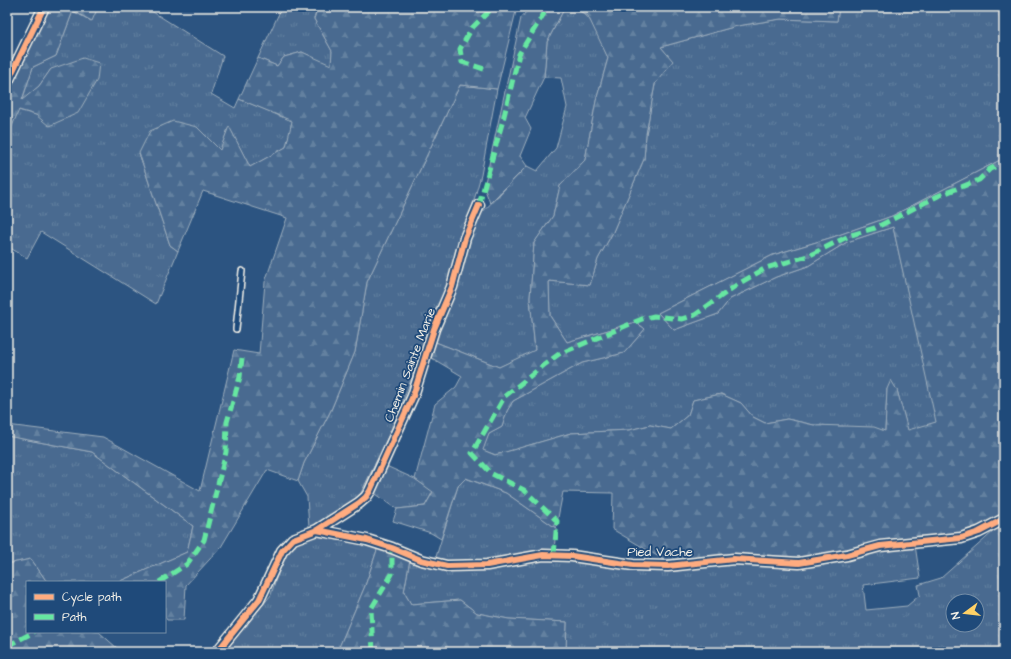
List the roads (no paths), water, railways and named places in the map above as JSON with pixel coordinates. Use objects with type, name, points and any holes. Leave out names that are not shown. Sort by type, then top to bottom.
[{"type":"street","points":[[7,83],[44,7]]},
{"type":"street","name":"Chemin Sainte Marie","points":[[217,652],[259,600],[282,551],[293,540],[317,530],[359,503],[370,491],[413,396],[434,329],[452,287],[466,238],[479,205]]},
{"type":"street","name":"Pied Vache","points":[[317,530],[367,540],[421,560],[447,566],[486,564],[543,555],[572,556],[633,565],[668,566],[734,560],[799,563],[847,555],[880,546],[961,538],[995,525],[1004,519]]},
{"type":"lane","points":[[236,329],[242,271]]}]
